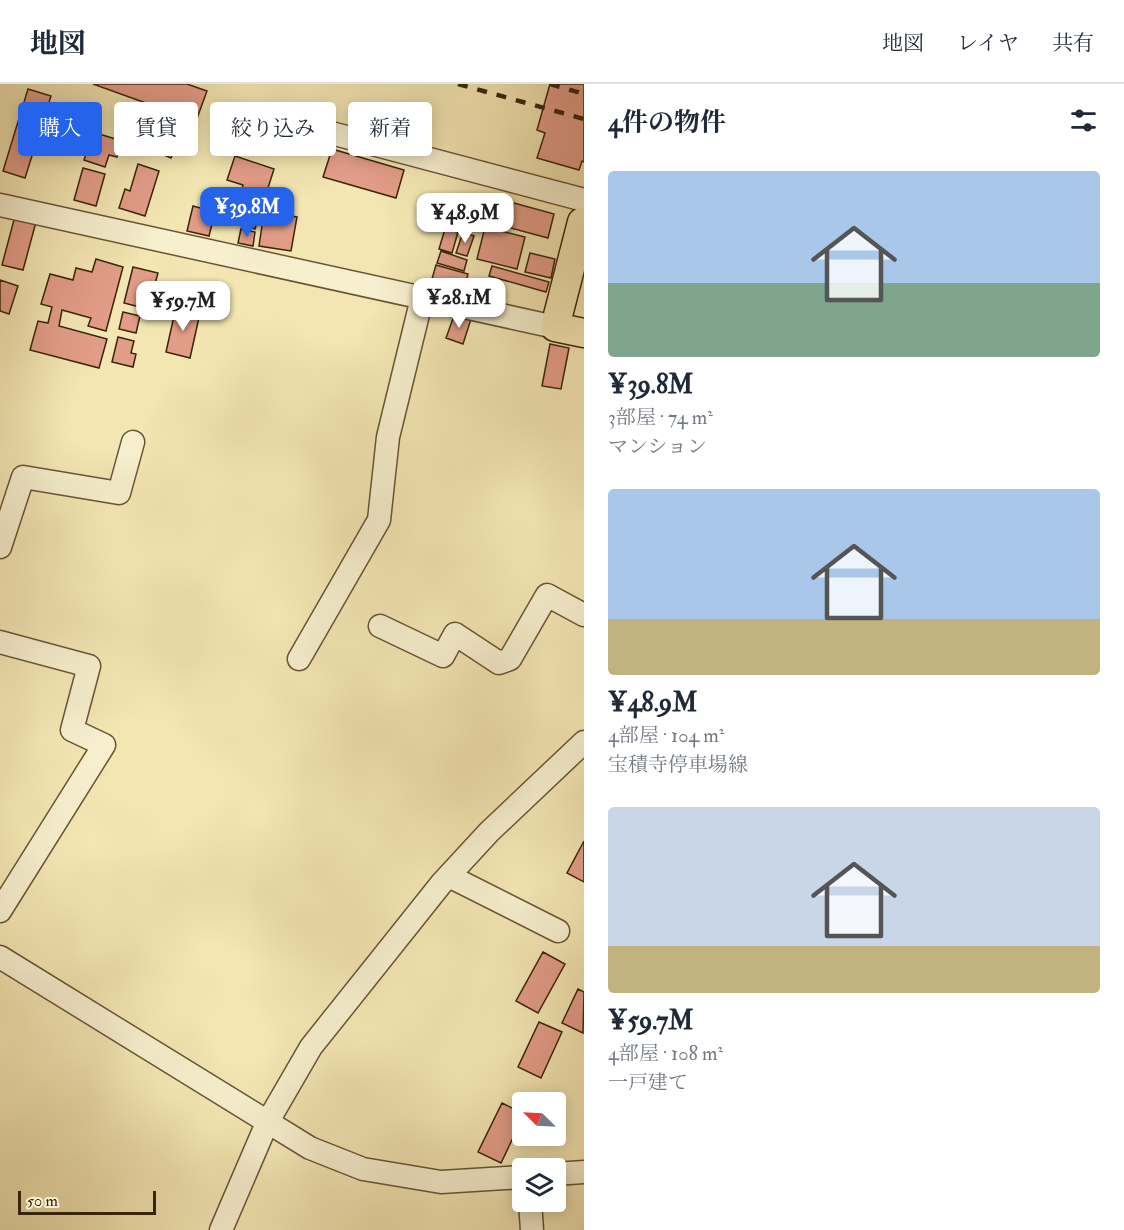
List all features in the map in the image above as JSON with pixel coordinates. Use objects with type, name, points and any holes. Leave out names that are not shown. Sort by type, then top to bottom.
[{"type":"main road","points":[[583,210],[555,327],[584,333]]},
{"type":"street","points":[[336,135],[583,210]]},
{"type":"street","points":[[0,205],[555,327]]},
{"type":"street","points":[[299,659],[379,520],[388,437],[422,298]]},
{"type":"street","points":[[0,547],[23,477],[119,493],[133,442]]},
{"type":"street","points":[[380,626],[443,656],[456,634],[499,663],[510,659],[547,595],[584,615]]},
{"type":"street","points":[[0,642],[89,666],[72,730],[104,745],[0,911]]},
{"type":"street","points":[[221,1230],[267,1123],[311,1047],[449,876],[489,832],[584,742]]},
{"type":"street","points":[[449,876],[558,931]]},
{"type":"street","points":[[0,957],[310,1148],[363,1169],[441,1182],[512,1178]]},
{"type":"street","points":[[566,1174],[584,1173]]},
{"type":"street","points":[[531,1212],[532,1230]]},
{"type":"building","points":[[93,84],[187,84],[207,91],[198,116],[198,102],[143,102]]},
{"type":"building","points":[[550,84],[584,84],[584,162],[582,161],[579,170],[537,158],[545,133],[537,130]]},
{"type":"building","points":[[28,89],[51,96],[49,102],[24,102]]},
{"type":"building","points":[[18,122],[18,156],[32,156],[25,178],[3,171]]},
{"type":"building","points":[[102,135],[114,139],[114,156],[117,157],[109,155],[105,167],[84,160],[85,156],[102,156]]},
{"type":"building","points":[[336,150],[348,154],[348,156],[356,156],[404,170],[396,198],[323,177],[330,156],[336,156]]},
{"type":"building","points":[[235,156],[274,169],[255,229],[232,221],[243,185],[227,180]]},
{"type":"building","points":[[138,164],[159,171],[145,216],[119,208],[125,189],[130,191]]},
{"type":"building","points":[[83,168],[105,174],[96,206],[74,200]]},
{"type":"building","points":[[514,203],[554,214],[548,238],[507,227]]},
{"type":"building","points":[[193,206],[215,212],[209,236],[187,231]]},
{"type":"building","points":[[264,212],[297,217],[291,251],[259,246]]},
{"type":"building","points":[[15,216],[36,222],[23,270],[2,265]]},
{"type":"building","points":[[485,227],[525,237],[517,269],[477,259]]},
{"type":"building","points":[[241,229],[255,232],[253,246],[238,243]]},
{"type":"building","points":[[445,229],[458,232],[452,253],[439,249]]},
{"type":"building","points":[[463,232],[474,236],[467,256],[456,253]]},
{"type":"building","points":[[441,251],[467,260],[464,271],[437,263]]},
{"type":"building","points":[[530,253],[555,259],[551,278],[525,272]]},
{"type":"building","points":[[96,259],[123,267],[106,331],[88,326],[91,318],[62,310],[59,326],[107,339],[99,368],[30,350],[38,321],[48,323],[52,307],[41,304],[50,274],[73,280],[76,268],[92,272]]},
{"type":"building","points":[[436,265],[468,274],[462,296],[430,286]]},
{"type":"building","points":[[492,266],[549,282],[546,292],[489,276]]},
{"type":"building","points":[[133,267],[158,273],[148,309],[124,303]]},
{"type":"building","points":[[0,280],[18,286],[9,314],[0,311]]},
{"type":"building","points":[[176,307],[200,313],[190,358],[166,352]]},
{"type":"building","points":[[123,312],[140,316],[136,333],[119,329]]},
{"type":"building","points":[[455,313],[471,319],[463,344],[446,338]]},
{"type":"building","points":[[118,337],[134,341],[131,353],[136,354],[133,367],[112,362]]},
{"type":"building","points":[[550,344],[569,348],[561,389],[542,386]]},
{"type":"building","points":[[584,841],[584,882],[567,873]]},
{"type":"building","points":[[543,952],[565,964],[538,1013],[516,1001]]},
{"type":"building","points":[[578,989],[584,992],[583,1033],[562,1023]]},
{"type":"building","points":[[539,1022],[562,1032],[541,1078],[518,1067]]},
{"type":"building","points":[[502,1103],[512,1108],[512,1140],[501,1163],[478,1152]]},
{"type":"railway","points":[[458,84],[584,119]]},
{"type":"railway","points":[[550,84],[584,94]]}]
